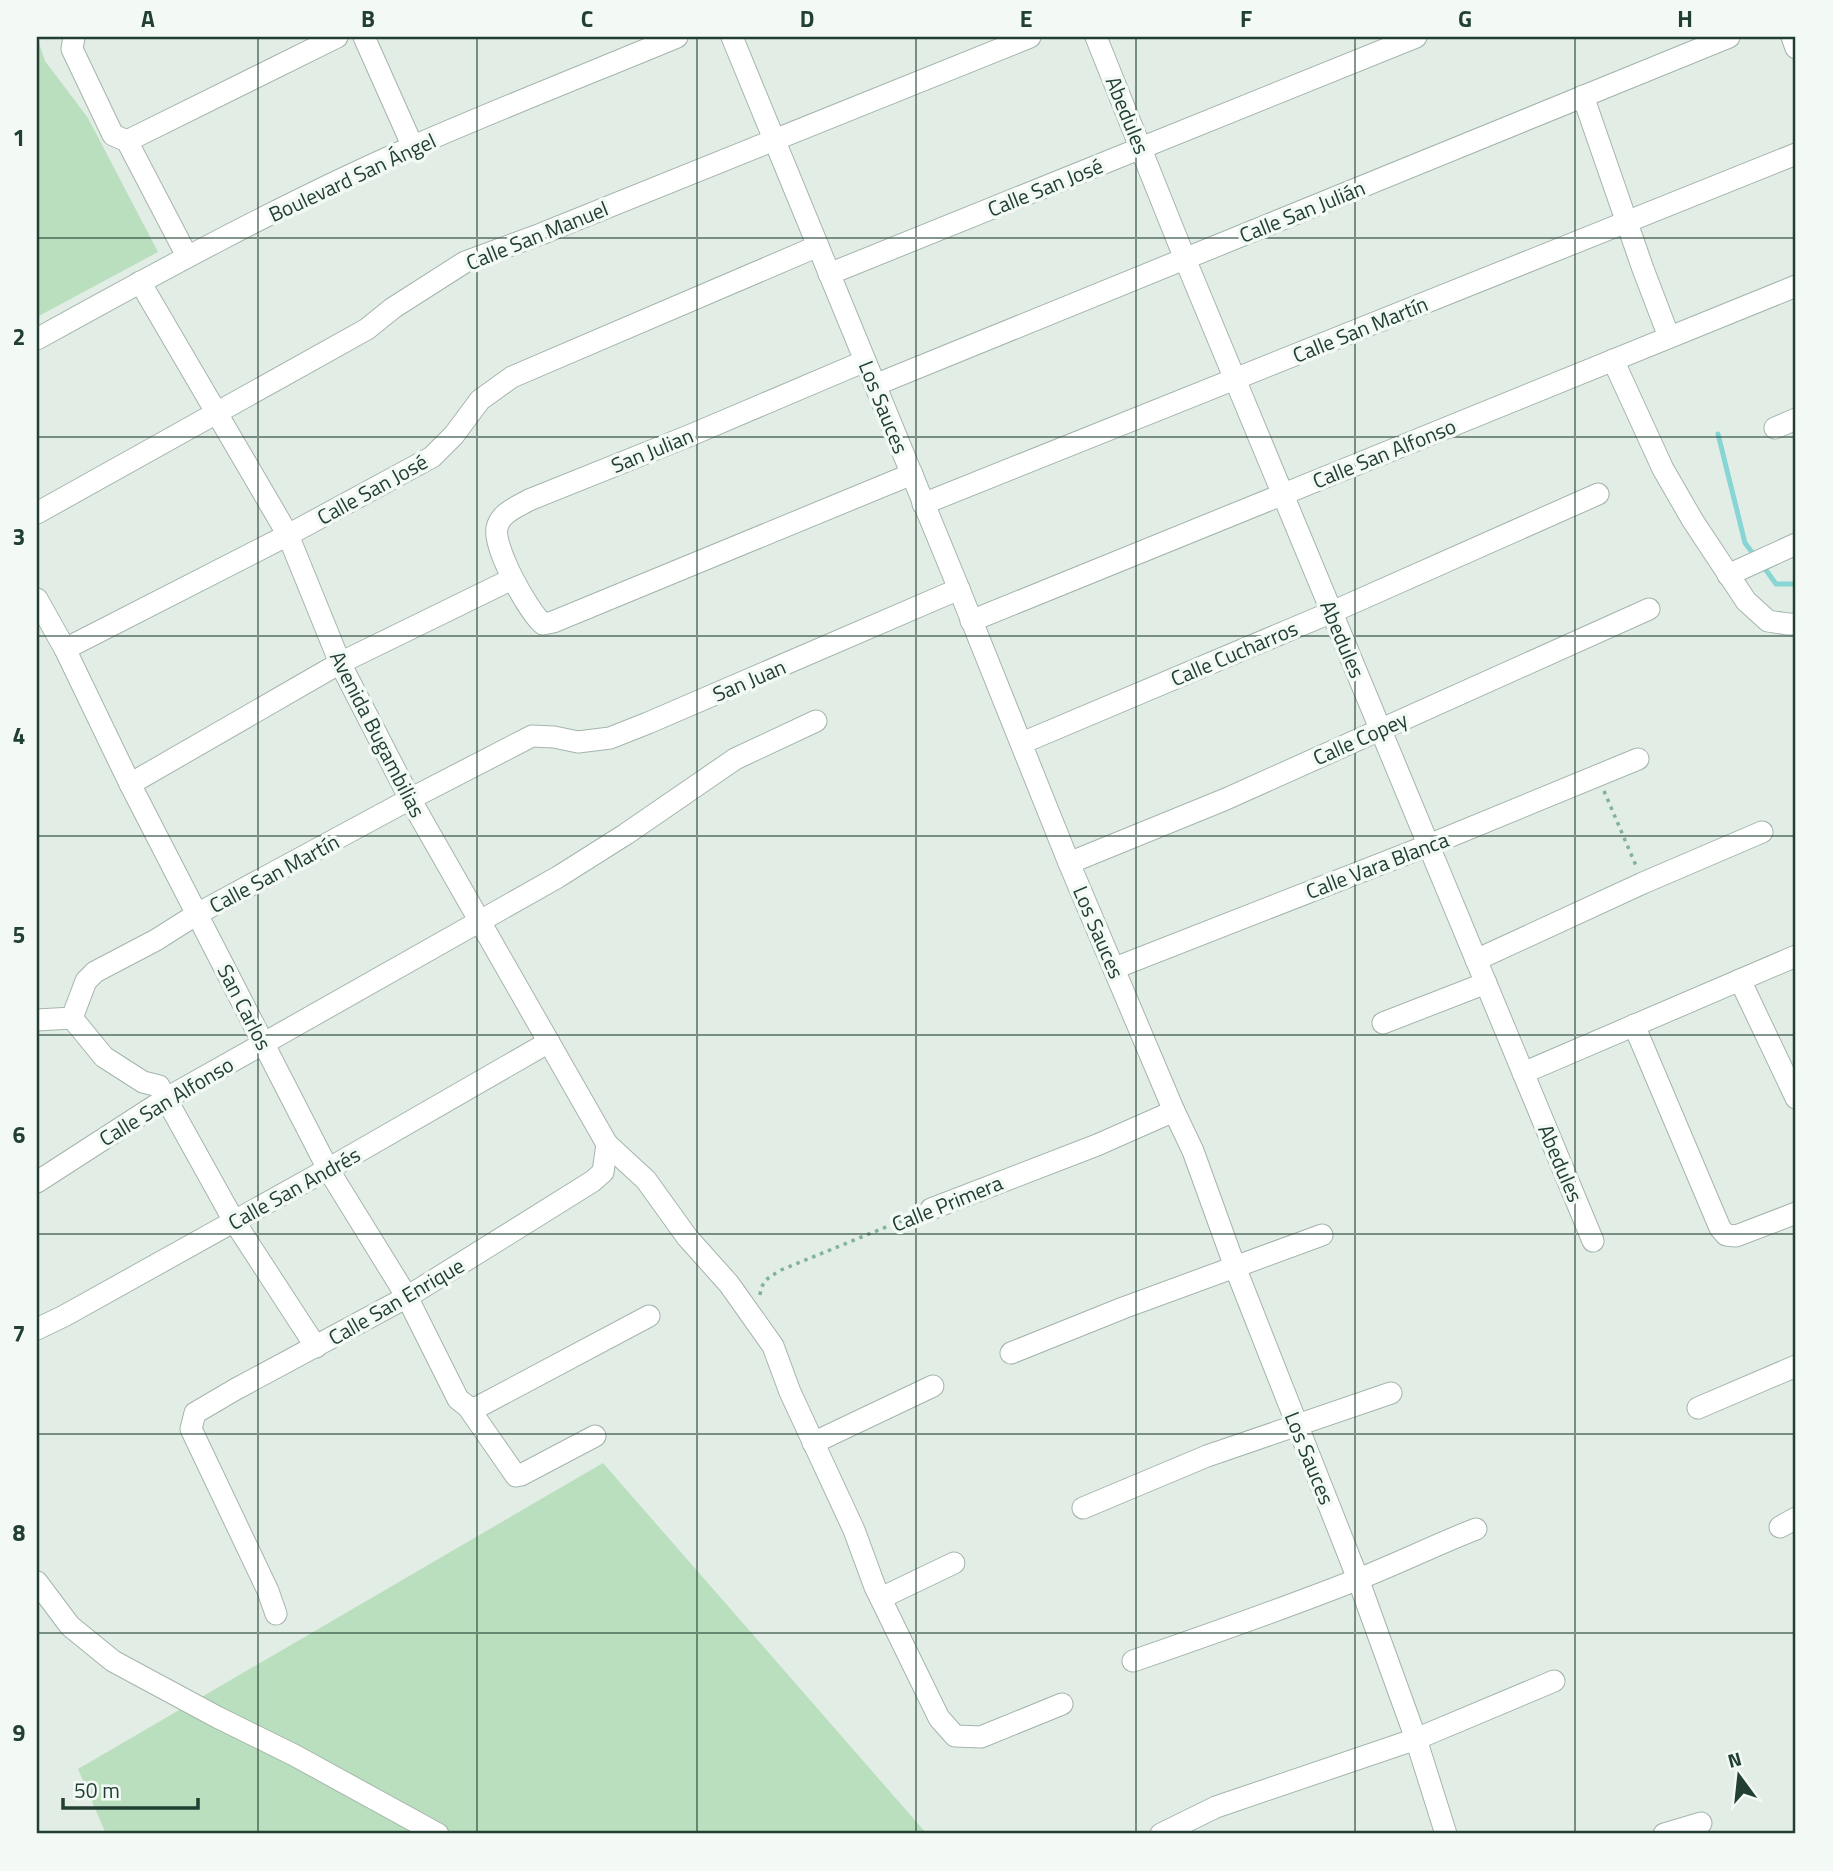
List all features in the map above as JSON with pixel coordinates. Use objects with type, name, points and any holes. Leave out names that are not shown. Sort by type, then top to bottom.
[{"type":"street","points":[[127,141],[337,37]]},
{"type":"street","points":[[364,37],[413,147]]},
{"type":"street","name":"Boulevard San Ángel","points":[[37,339],[187,256],[324,188],[413,147],[677,37]]},
{"type":"street","name":"Los Sauces","points":[[732,37],[1069,863],[1193,1151],[1235,1267],[1358,1579],[1416,1739],[1446,1834]]},
{"type":"street","name":"Calle San Manuel","points":[[37,513],[367,329],[393,308],[465,262],[541,234],[1030,37]]},
{"type":"street","name":"Abedules","points":[[1096,37],[1185,259],[1593,1241]]},
{"type":"street","name":"Calle San José","points":[[829,274],[1416,37]]},
{"type":"street","name":"Calle San Julián","points":[[875,385],[1729,37]]},
{"type":"street","points":[[1792,37],[1796,48]]},
{"type":"street","points":[[74,40],[72,50],[113,135],[127,141],[187,256]]},
{"type":"street","points":[[1583,96],[1669,337]]},
{"type":"street","name":"Calle San Martín","points":[[923,504],[1796,154]]},
{"type":"street","name":"Calle San José","points":[[65,649],[288,536],[432,457],[454,435],[480,400],[512,377],[818,246]]},
{"type":"street","name":"Avenida Bugambilias","points":[[141,282],[288,536],[340,663],[410,799],[607,1144],[646,1180],[687,1237],[729,1284],[773,1346],[790,1392],[854,1530],[881,1598],[939,1718],[955,1736],[981,1737],[1062,1704]]},
{"type":"street","name":"Calle San Alfonso","points":[[971,621],[1796,286]]},
{"type":"street","name":"San Julian","points":[[512,579],[498,541],[497,527],[505,513],[529,500],[691,435],[865,360]]},
{"type":"street","points":[[1614,360],[1663,469],[1745,601],[1768,621],[1796,624]]},
{"type":"street","points":[[1775,428],[1796,419]]},
{"type":"street","points":[[130,784],[340,663],[512,579],[536,618],[543,624],[553,622],[912,474]]},
{"type":"street","name":"Calle Cucharros","points":[[1021,743],[1332,612],[1598,494]]},
{"type":"street","points":[[1728,575],[1796,544]]},
{"type":"street","name":"San Juan","points":[[532,736],[578,742],[610,738],[959,589]]},
{"type":"street","name":"San Carlos","points":[[37,599],[65,649],[130,784],[328,1169],[407,1297],[458,1399],[468,1407],[516,1476],[595,1436]]},
{"type":"street","name":"Calle Copey","points":[[1069,863],[1226,799],[1650,609]]},
{"type":"street","name":"Calle San Alfonso","points":[[37,1182],[167,1098],[558,877],[735,760],[816,721]]},
{"type":"street","name":"Calle San Martín","points":[[72,1018],[86,981],[95,972],[156,940],[197,914],[532,736]]},
{"type":"street","name":"Calle Vara Blanca","points":[[1115,968],[1639,759]]},
{"type":"street","points":[[1476,960],[1762,832]]},
{"type":"street","points":[[1523,1073],[1796,956]]},
{"type":"street","points":[[1740,980],[1796,1098]]},
{"type":"street","points":[[1383,1023],[1486,983]]},
{"type":"street","points":[[37,1020],[72,1018],[104,1057],[143,1082],[159,1086],[234,1221],[316,1347]]},
{"type":"street","points":[[1634,1025],[1720,1228],[1726,1235],[1737,1236],[1796,1214]]},
{"type":"street","name":"Calle San Andrés","points":[[37,1329],[328,1169],[548,1042]]},
{"type":"street","name":"Calle Primera","points":[[931,1209],[1097,1145],[1174,1111]]},
{"type":"street","name":"Calle San Enrique","points":[[276,1614],[268,1591],[191,1429],[195,1413],[407,1297],[593,1181],[603,1172],[607,1144]]},
{"type":"street","points":[[1011,1353],[1123,1308],[1322,1235]]},
{"type":"street","points":[[468,1407],[476,1408],[649,1316]]},
{"type":"street","points":[[1698,1408],[1796,1366]]},
{"type":"street","points":[[813,1443],[933,1386]]},
{"type":"street","points":[[1083,1508],[1207,1456],[1391,1393]]},
{"type":"street","points":[[1133,1661],[1358,1579],[1434,1545],[1476,1530]]},
{"type":"street","points":[[881,1598],[954,1563]]},
{"type":"street","points":[[37,1582],[71,1626],[113,1661],[438,1834]]},
{"type":"street","points":[[1161,1834],[1216,1807],[1416,1739],[1554,1681]]},
{"type":"street","points":[[1664,1834],[1701,1823]]},
{"type":"path","points":[[1599,776],[1643,883]]},
{"type":"path","name":"Calle Primera","points":[[760,1326],[761,1285],[768,1278],[781,1270],[931,1209]]},
{"type":"green space","points":[[37,37],[45,61],[88,118],[158,252],[37,317]]},
{"type":"green space","points":[[603,1463],[927,1834],[106,1834],[78,1769]]},
{"type":"waterway","points":[[1718,434],[1745,543],[1755,556]]},
{"type":"waterway","points":[[1763,566],[1776,584],[1796,584]]}]
